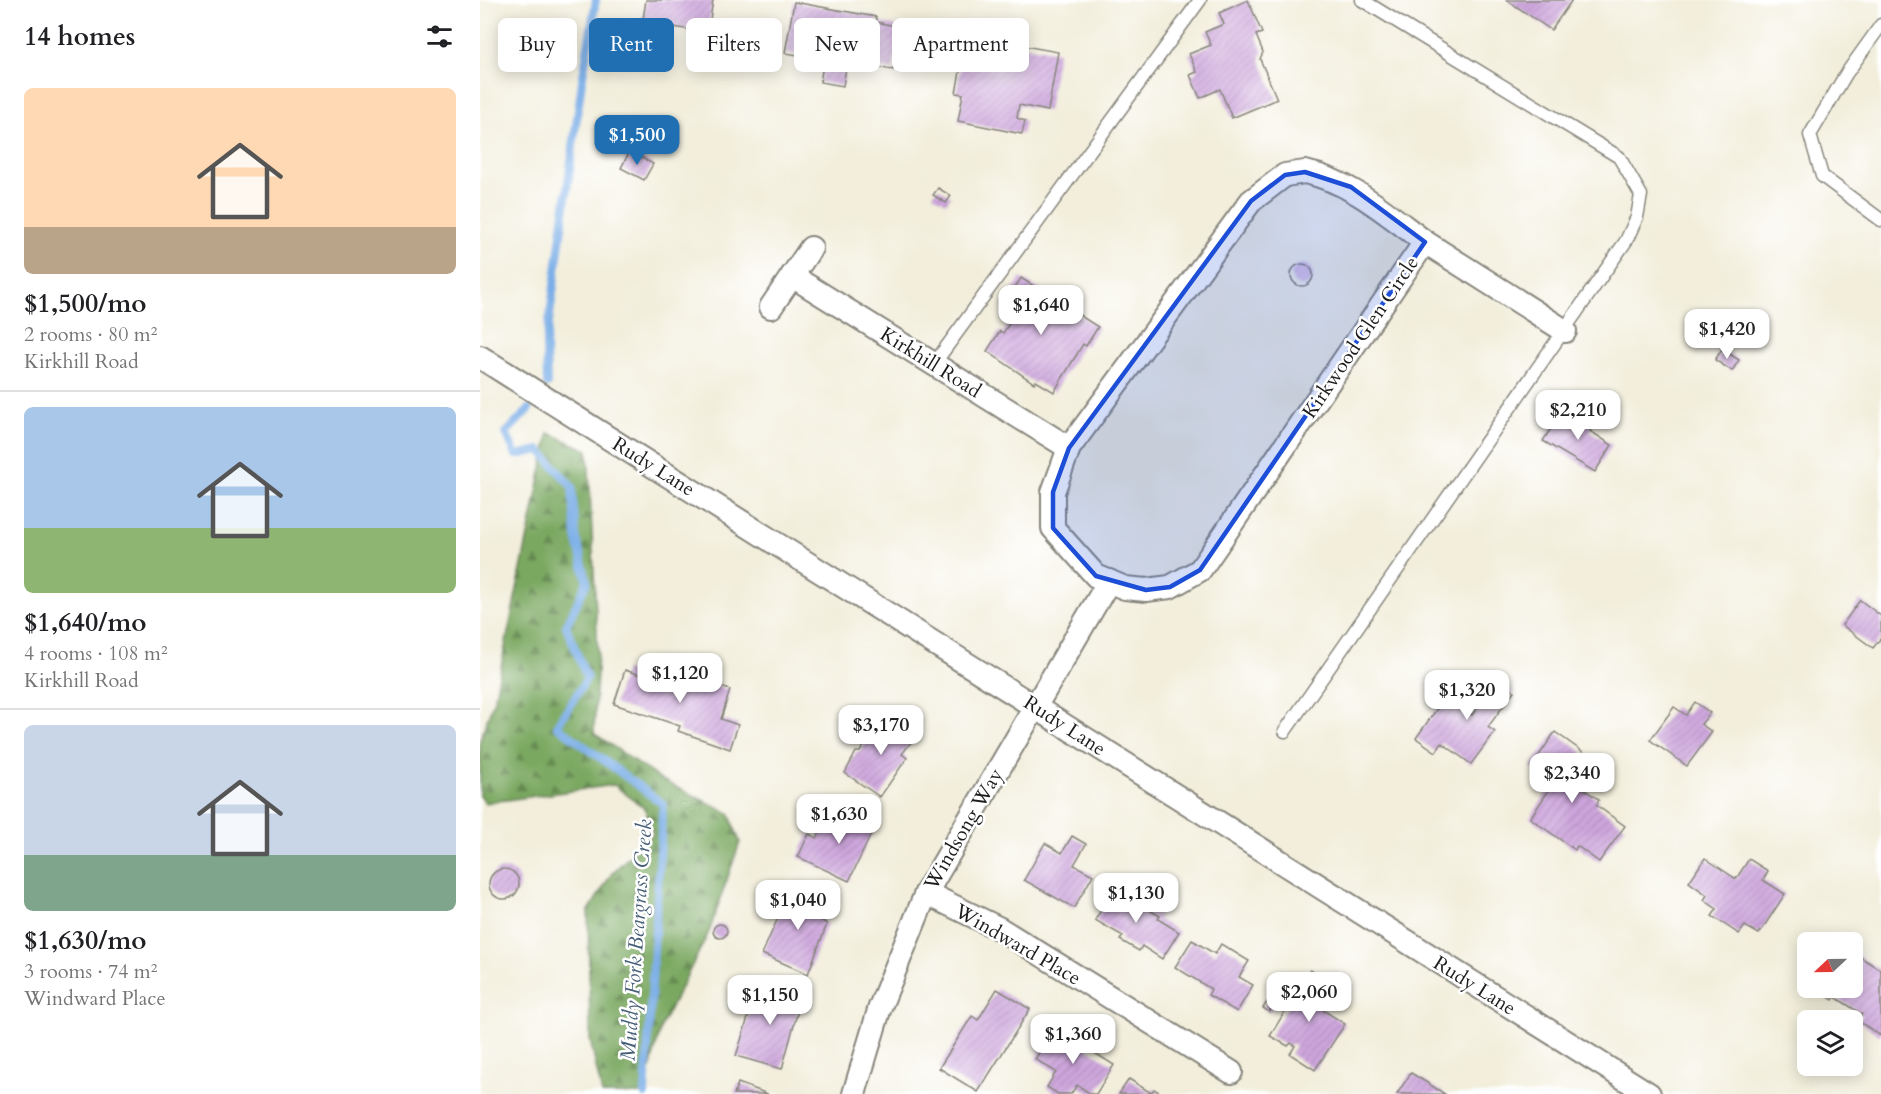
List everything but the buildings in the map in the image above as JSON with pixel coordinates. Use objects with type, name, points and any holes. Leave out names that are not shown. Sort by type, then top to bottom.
[{"type":"street","name":"Kirkwood Glen Circle","points":[[1305,172],[1328,177],[1351,187],[1425,242],[1200,570],[1170,587],[1146,590],[1125,588],[1096,576],[1053,528],[1053,492],[1069,448],[1251,201],[1285,175],[1305,172]]},
{"type":"street","points":[[1425,242],[1565,331]]},
{"type":"street","points":[[771,307],[811,248]]},
{"type":"street","name":"Kirkhill Road","points":[[792,276],[1069,448]]},
{"type":"street","name":"Rudy Lane","points":[[483,367],[1036,707],[1649,1094]]},
{"type":"street","name":"Windsong Way","points":[[854,1094],[880,1007],[926,893],[1109,581]]},
{"type":"street","name":"Windward Place","points":[[926,893],[1000,929],[1231,1072]]},
{"type":"lane","points":[[934,364],[1200,0]]},
{"type":"lane","points":[[1285,731],[1626,241],[1637,217],[1641,195],[1631,174],[1619,157],[1362,0]]},
{"type":"lane","points":[[1881,25],[1876,43],[1846,74],[1810,135],[1822,176],[1881,220]]},
{"type":"highlighted area","points":[[1305,172],[1351,187],[1425,242],[1200,570],[1170,587],[1146,590],[1096,576],[1053,528],[1053,492],[1069,448],[1251,201],[1285,175]]},
{"type":"green space","points":[[549,433],[588,450],[598,652],[594,733],[660,779],[729,813],[740,842],[709,932],[661,1027],[645,1089],[648,1094],[602,1094],[590,1040],[588,912],[612,873],[653,834],[645,809],[614,785],[485,803],[480,796],[480,741],[495,696]]},
{"type":"waterway","name":"Muddy Fork Beargrass Creek","points":[[547,384],[546,344],[582,81],[596,0]]},
{"type":"waterway","name":"Muddy Fork Beargrass Creek","points":[[529,409],[506,433],[516,455],[540,450],[572,487],[576,536],[587,582],[566,626],[587,678],[557,726],[663,804],[645,1094]]}]
